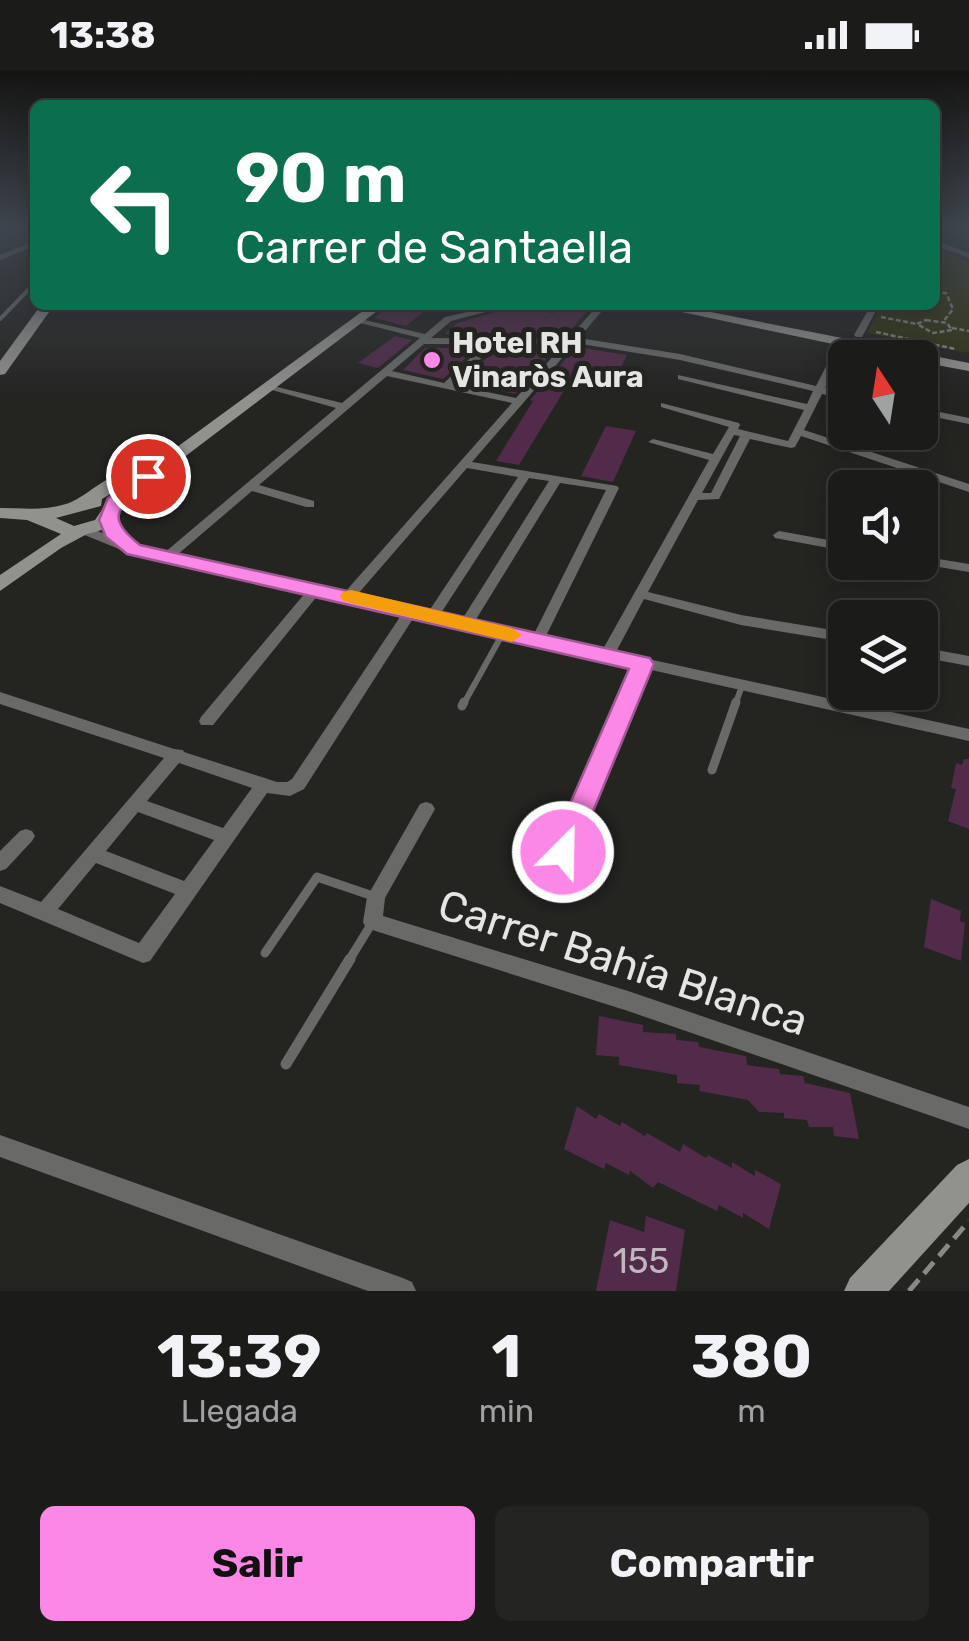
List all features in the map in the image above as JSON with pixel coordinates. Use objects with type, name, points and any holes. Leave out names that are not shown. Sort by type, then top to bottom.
[{"type":"street","points":[[0,372],[7,353],[44,310]]},
{"type":"street","points":[[167,556],[448,319],[487,310]]},
{"type":"street","points":[[348,596],[599,310]]},
{"type":"street","points":[[685,310],[962,359]]},
{"type":"street","points":[[718,310],[851,338]]},
{"type":"street","points":[[732,431],[791,445],[820,388],[871,310]]},
{"type":"street","points":[[360,312],[423,339],[571,341],[680,356],[828,391]]},
{"type":"street","points":[[134,550],[112,533],[110,515],[118,499],[360,312]]},
{"type":"street","points":[[0,577],[104,492],[360,312]]},
{"type":"street","points":[[446,386],[494,342]]},
{"type":"street","points":[[386,373],[520,402]]},
{"type":"street","points":[[681,377],[810,408]]},
{"type":"street","points":[[269,386],[343,407]]},
{"type":"street","points":[[606,656],[736,426],[666,405]]},
{"type":"street","points":[[938,415],[969,421]]},
{"type":"street","points":[[798,432],[969,488]]},
{"type":"street","points":[[694,497],[715,496],[746,435]]},
{"type":"street","points":[[654,442],[716,458]]},
{"type":"street","points":[[466,465],[613,488],[537,641]]},
{"type":"street","points":[[432,616],[524,475]]},
{"type":"street","points":[[466,624],[556,480]]},
{"type":"street","points":[[249,486],[310,504]]},
{"type":"street","points":[[0,586],[54,544],[72,521],[100,503],[110,515]]},
{"type":"street","points":[[0,512],[72,521],[110,515]]},
{"type":"street","points":[[72,521],[134,550],[969,735]]},
{"type":"street","points":[[779,535],[828,544]]},
{"type":"street","points":[[938,563],[969,568]]},
{"type":"street","points":[[207,721],[316,589]]},
{"type":"street","points":[[641,594],[741,620],[828,635]]},
{"type":"street","points":[[0,698],[264,784],[290,789],[298,784],[411,611]]},
{"type":"street","points":[[938,655],[969,661]]},
{"type":"street","points":[[563,852],[642,664]]},
{"type":"street","points":[[44,912],[177,754]]},
{"type":"street","points":[[0,894],[143,954],[264,784]]},
{"type":"street","points":[[135,804],[226,837]]},
{"type":"street","points":[[373,922],[376,897],[426,809]]},
{"type":"street","points":[[0,862],[26,836]]},
{"type":"street","points":[[92,854],[188,890]]},
{"type":"street","name":"Carrer Bahía Blanca","points":[[373,922],[628,1001],[969,1118]]},
{"type":"street","points":[[0,1146],[403,1291]]},
{"type":"street","points":[[864,1291],[969,1177]]},
{"type":"lane","points":[[0,320],[30,288]]},
{"type":"lane","points":[[462,706],[503,633]]},
{"type":"lane","points":[[712,770],[742,686]]},
{"type":"lane","points":[[265,954],[317,877],[376,897]]},
{"type":"lane","points":[[286,1064],[373,922]]},
{"type":"path","points":[[940,292],[946,293],[952,309],[942,322]]},
{"type":"path","points":[[952,328],[950,332],[936,333],[918,324],[882,316],[874,332],[962,359]]},
{"type":"path","points":[[918,324],[926,320],[942,322],[969,331]]},
{"type":"path","points":[[909,1291],[969,1221]]},
{"type":"green space","points":[[940,283],[969,283],[969,353],[938,347],[938,340],[903,340],[867,333],[878,310],[940,310]]},
{"type":"building","points":[[384,310],[426,310],[406,326],[374,318]]},
{"type":"building","points":[[502,310],[588,310],[566,335],[445,334],[457,323]]},
{"type":"building","points":[[395,336],[412,340],[378,368],[358,363]]},
{"type":"building","points":[[576,347],[627,355],[610,388],[568,384],[519,465],[496,461],[533,401],[530,400]]},
{"type":"building","name":"Hotel RH Vinaròs Aura","points":[[425,348],[476,348],[443,379],[403,370]]},
{"type":"building","points":[[497,348],[555,349],[515,394],[461,383]]},
{"type":"building","points":[[606,426],[636,431],[613,482],[581,476]]},
{"type":"building","points":[[964,759],[969,759],[969,829],[948,821],[956,789],[951,788],[956,763],[962,765]]},
{"type":"building","points":[[931,899],[961,911],[960,921],[965,923],[961,961],[924,947]]},
{"type":"building","points":[[599,1016],[643,1025],[643,1032],[676,1034],[676,1040],[746,1056],[747,1065],[779,1069],[780,1074],[803,1076],[805,1083],[850,1093],[859,1139],[834,1136],[833,1127],[809,1127],[807,1120],[784,1118],[784,1113],[759,1112],[748,1100],[699,1091],[700,1085],[677,1083],[677,1075],[619,1065],[619,1057],[596,1055]]},
{"type":"building","points":[[577,1106],[596,1119],[599,1114],[620,1126],[622,1122],[680,1152],[683,1144],[706,1158],[708,1155],[732,1168],[732,1162],[755,1176],[755,1170],[781,1184],[769,1229],[743,1213],[743,1218],[719,1205],[717,1211],[658,1182],[653,1188],[630,1171],[629,1175],[606,1163],[604,1169],[564,1149]]},
{"type":"building","points":[[646,1216],[685,1230],[676,1291],[596,1291],[610,1220],[644,1232]]},
{"type":"slow traffic","points":[[351,596],[512,635]]},
{"type":"place","name":"Hotel RH Vinaròs Aura","points":[[432,360]]},
{"type":"route","points":[[148,476],[114,502],[108,520],[112,533],[134,550],[642,664],[563,852]]}]
